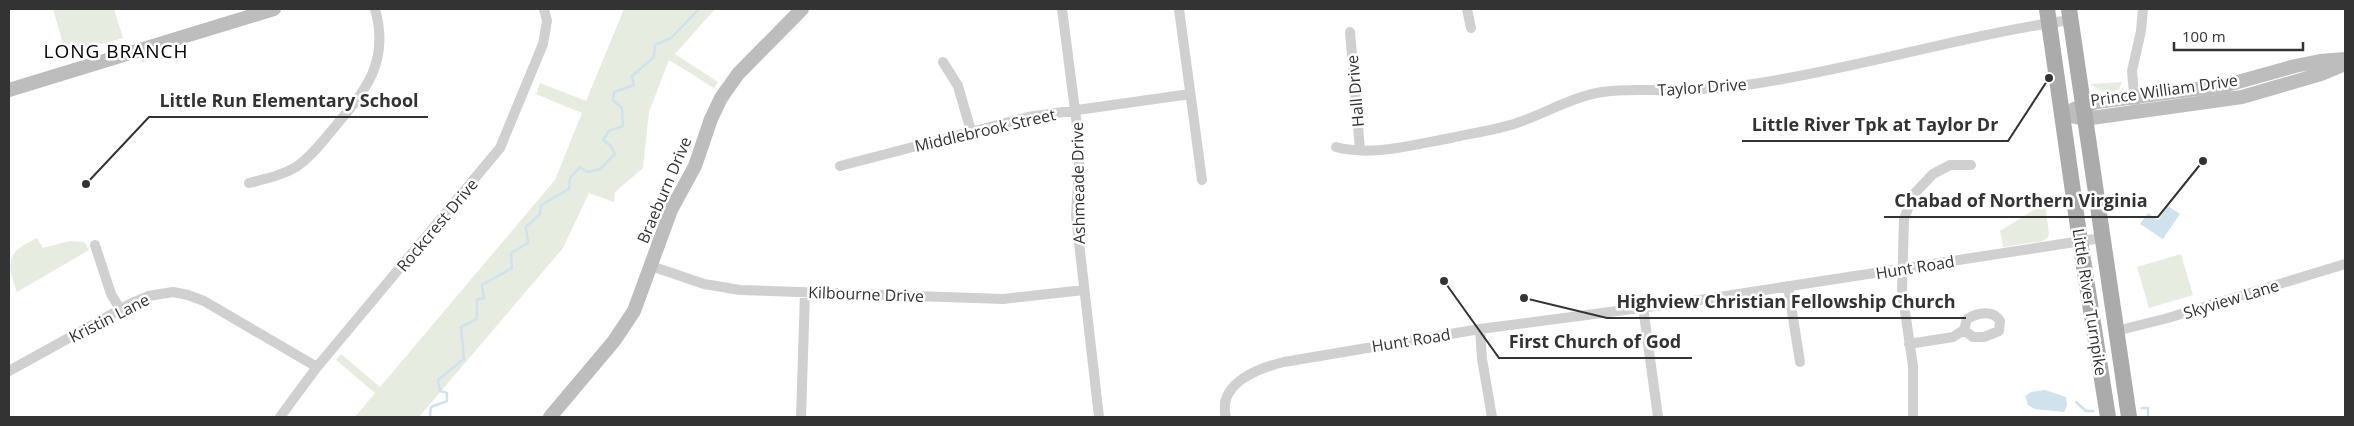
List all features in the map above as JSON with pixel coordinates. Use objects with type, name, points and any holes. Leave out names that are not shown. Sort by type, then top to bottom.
[{"type":"main road","name":"Little River Turnpike","points":[[2070,14],[2101,238],[2129,417]]},
{"type":"main road","name":"Little River Turnpike","points":[[2048,16],[2080,241],[2108,417]]},
{"type":"street","points":[[9,90],[274,9]]},
{"type":"street","points":[[249,183],[288,171],[303,162],[363,92],[374,73],[379,52],[379,28],[375,9]]},
{"type":"street","name":"Rockcrest Drive","points":[[280,417],[317,367],[500,148],[543,44],[547,21],[544,9]]},
{"type":"street","name":"Braeburn Drive","points":[[550,417],[628,322],[671,210],[695,166],[711,119],[721,98],[738,74],[802,9]]},
{"type":"street","name":"Ashmeade Drive","points":[[1062,9],[1080,149],[1076,216],[1100,417]]},
{"type":"street","points":[[1179,9],[1202,180]]},
{"type":"street","points":[[1467,9],[1471,28]]},
{"type":"street","points":[[2136,112],[2132,72],[2141,31],[2143,9]]},
{"type":"street","name":"Taylor Drive","points":[[1336,147],[1360,150],[1419,144],[1485,131],[1516,123],[1579,98],[1602,92],[1679,90],[1753,84],[1810,74],[1970,38],[2048,16],[2070,14]]},
{"type":"street","name":"Hall Drive","points":[[1350,32],[1360,150]]},
{"type":"street","name":"Prince William Drive","points":[[2083,112],[2134,98],[2227,85],[2320,60],[2345,58]]},
{"type":"street","points":[[944,62],[958,86],[971,131]]},
{"type":"street","name":"Prince William Drive","points":[[2063,114],[2136,112],[2242,97],[2322,74],[2345,64]]},
{"type":"street","name":"Middlebrook Street","points":[[840,166],[1028,117],[1190,94]]},
{"type":"street","points":[[1913,417],[1914,388],[1902,291],[1904,219],[1913,195],[1924,181],[1939,170],[1950,165],[1971,165]]},
{"type":"street","name":"Hunt Road","points":[[1226,417],[1226,402],[1233,388],[1249,374],[1267,366],[1480,329],[1902,270],[2101,238]]},
{"type":"street","points":[[95,245],[111,294],[120,309]]},
{"type":"street","name":"Skyview Lane","points":[[2116,331],[2168,318],[2345,264]]},
{"type":"street","name":"Kilbourne Drive","points":[[651,266],[721,288],[805,293],[1003,299],[1084,290]]},
{"type":"street","points":[[1788,286],[1800,362]]},
{"type":"street","name":"Kristin Lane","points":[[9,371],[120,309],[155,294],[173,292],[188,295],[212,306],[317,367]]},
{"type":"street","points":[[801,417],[805,293]]},
{"type":"street","points":[[1643,307],[1658,417]]},
{"type":"street","points":[[1480,329],[1482,359],[1492,417]]},
{"type":"street","points":[[1910,344],[1953,337],[1964,330]]},
{"type":"shaded area","points":[[53,9],[114,9],[123,38],[66,54]]},
{"type":"shaded area","points":[[624,9],[715,9],[675,54],[718,82],[714,88],[669,60],[649,112],[643,168],[615,192],[614,202],[589,193],[563,248],[419,417],[355,417],[375,393],[336,360],[341,354],[380,387],[555,180],[582,113],[536,94],[540,83],[586,101]]},
{"type":"shaded area","points":[[2122,82],[2119,89],[2111,92],[2101,90],[2091,84]]},
{"type":"shaded area","points":[[2045,203],[2049,234],[2047,238],[2043,241],[2003,247],[2000,231]]},
{"type":"shaded area","points":[[37,238],[43,248],[70,241],[84,242],[89,250],[17,292],[11,273],[11,259],[19,248]]},
{"type":"shaded area","points":[[2181,254],[2193,295],[2149,308],[2137,267]]},
{"type":"water","points":[[2168,206],[2180,214],[2163,239],[2140,224],[2148,213],[2158,220]]},
{"type":"water","points":[[2045,390],[2066,397],[2067,406],[2064,412],[2035,409],[2028,405],[2025,396],[2031,392]]},
{"type":"waterway","points":[[430,417],[431,407],[447,401],[447,393],[440,391],[438,380],[464,359],[461,327],[477,319],[477,300],[484,298],[482,285],[512,268],[511,253],[528,243],[526,227],[540,214],[541,205],[569,189],[570,178],[580,167],[587,172],[600,169],[615,154],[611,146],[603,140],[609,131],[623,126],[622,108],[613,100],[614,92],[634,85],[632,76],[654,57],[655,45],[671,38],[699,9]]},
{"type":"waterway","points":[[2076,402],[2086,411],[2093,411]]},
{"type":"waterway","points":[[2142,408],[2148,408],[2148,417]]},
{"type":"place","name":"Little River Tpk at Taylor Dr","points":[[2049,78]]},
{"type":"place","name":"Chabad of Northern Virginia","points":[[2203,161]]},
{"type":"place","name":"Little Run Elementary School","points":[[86,184]]},
{"type":"place","name":"First Church of God","points":[[1444,281]]},
{"type":"place","name":"Highview Christian Fellowship Church","points":[[1524,298]]},
{"type":"district","name":"LONG BRANCH","points":[[116,51]]}]
